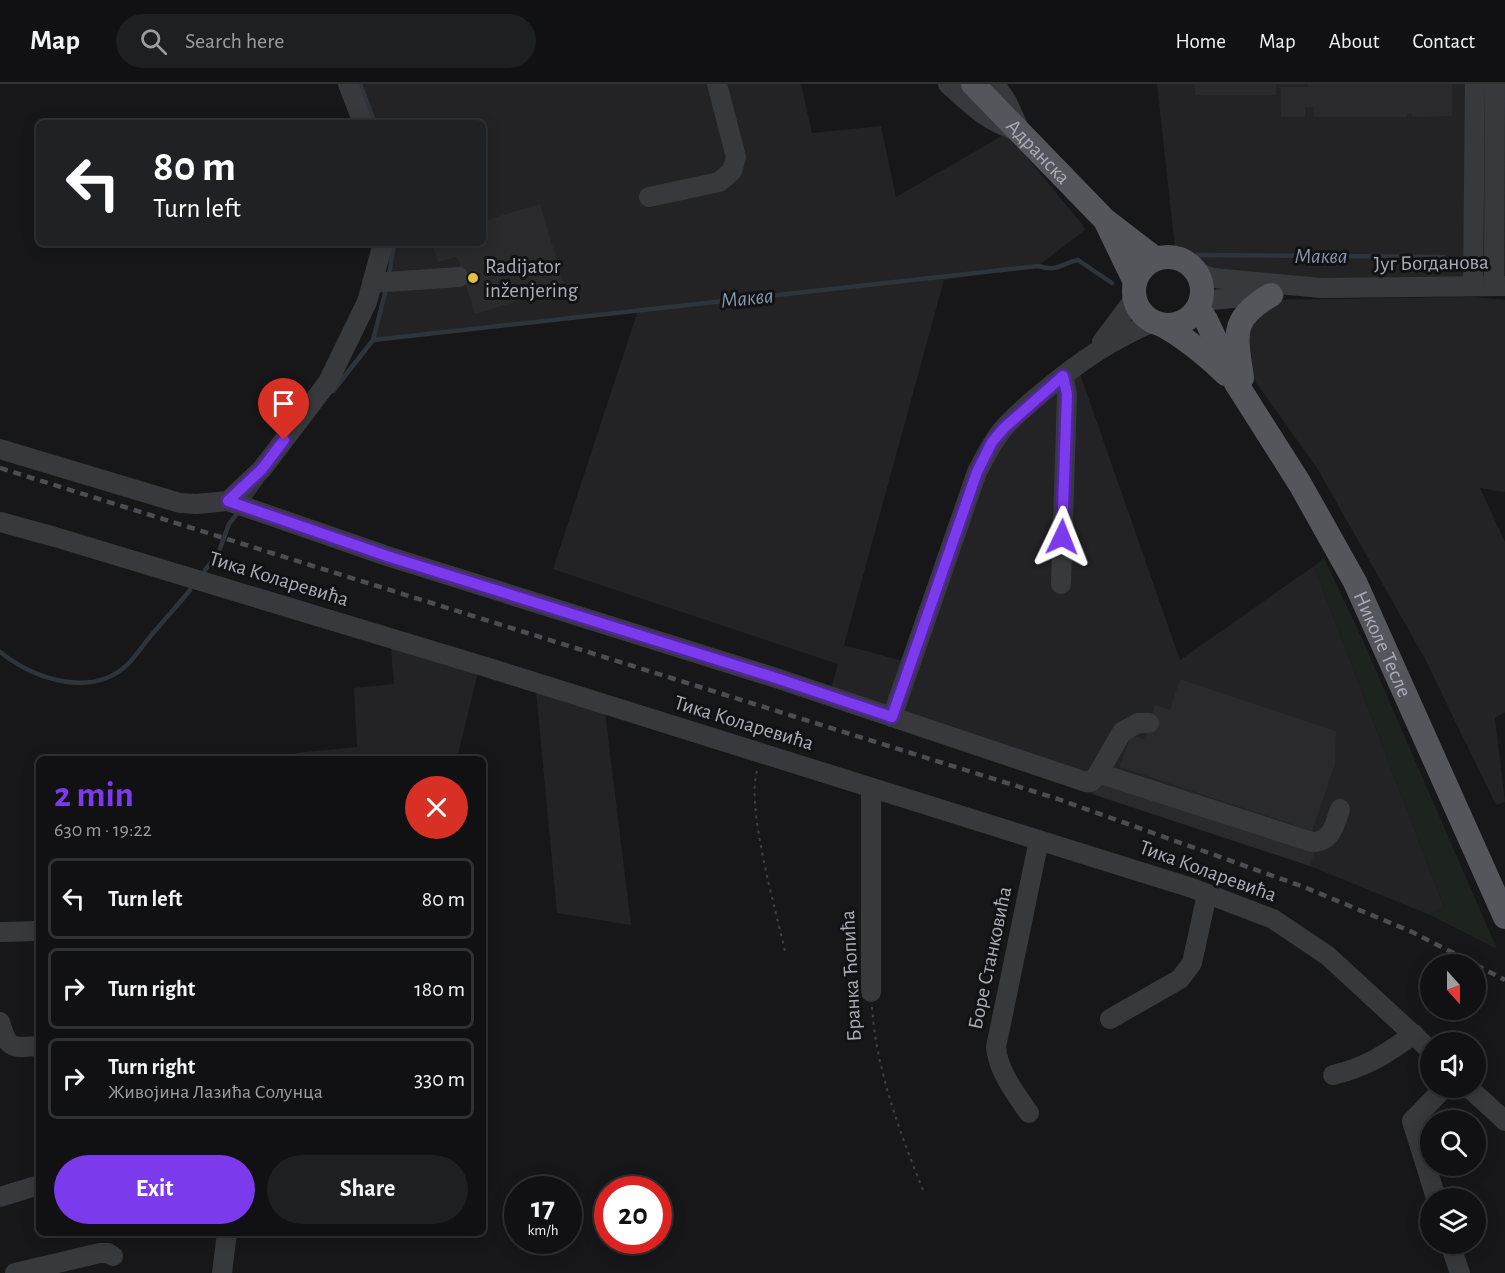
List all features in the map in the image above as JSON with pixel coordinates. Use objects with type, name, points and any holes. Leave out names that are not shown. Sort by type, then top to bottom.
[{"type":"main road","name":"Адранска","points":[[973,84],[1105,220],[1156,259]]},
{"type":"main road","name":"Адранска","points":[[1105,220],[1135,290]]},
{"type":"main road","points":[[1176,257],[1185,260],[1198,273],[1202,282],[1200,305],[1192,317],[1173,325],[1158,323],[1138,308],[1135,290],[1139,272],[1147,264],[1156,259],[1176,257]]},
{"type":"main road","points":[[1241,391],[1237,346],[1239,326],[1245,314],[1271,294]]},
{"type":"main road","name":"Николе Тесле","points":[[1200,305],[1241,391],[1310,501],[1355,582],[1505,917]]},
{"type":"main road","name":"Николе Тесле","points":[[1158,323],[1182,336],[1208,356],[1241,391]]},
{"type":"street","points":[[348,84],[362,120]]},
{"type":"street","points":[[649,197],[719,182],[732,171],[736,157],[717,84]]},
{"type":"street","points":[[948,84],[998,125],[1020,132]]},
{"type":"street","points":[[995,84],[1007,102],[1020,132]]},
{"type":"street","points":[[1473,286],[1474,196],[1492,128],[1475,84]]},
{"type":"street","points":[[1495,84],[1492,128],[1499,286]]},
{"type":"street","points":[[1456,187],[1467,188],[1474,196],[1494,196]]},
{"type":"street","points":[[231,502],[262,469],[328,382],[367,302],[382,246]]},
{"type":"street","points":[[1198,273],[1213,278],[1321,288]]},
{"type":"street","points":[[372,283],[459,277]]},
{"type":"street","name":"Југ Богданова","points":[[1321,288],[1499,286]]},
{"type":"street","points":[[1200,305],[1321,288]]},
{"type":"street","points":[[1094,352],[1135,290]]},
{"type":"street","points":[[892,717],[977,472],[992,442],[1004,428],[1094,352],[1126,333],[1158,323]]},
{"type":"street","points":[[1060,584],[1067,394],[1063,376]]},
{"type":"street","points":[[0,449],[180,503],[231,502],[387,556],[892,717],[1312,842],[1322,841],[1331,834],[1340,809]]},
{"type":"street","name":"Тика Коларевића","points":[[0,522],[476,664],[1207,894],[1274,919],[1328,956],[1420,1040]]},
{"type":"street","points":[[1092,778],[1122,732],[1138,723],[1149,723]]},
{"type":"street","name":"Бранка Ћопића","points":[[871,788],[872,992]]},
{"type":"street","name":"Боре Станковића","points":[[1029,1113],[1008,1083],[996,1054],[996,1047],[1039,840]]},
{"type":"street","points":[[1110,1019],[1180,979],[1192,963],[1207,894]]},
{"type":"street","points":[[0,932],[36,931]]},
{"type":"street","points":[[0,1022],[7,1041],[19,1048],[36,1046]]},
{"type":"street","points":[[1333,1075],[1366,1065],[1414,1034]]},
{"type":"street","points":[[1433,1188],[1412,1121],[1434,1098]]},
{"type":"street","points":[[1480,1098],[1505,1121]]},
{"type":"street","points":[[0,1197],[36,1186]]},
{"type":"street","points":[[222,1273],[227,1236]]},
{"type":"street","points":[[15,1273],[100,1253],[113,1256]]},
{"type":"street","points":[[1453,1254],[1460,1273]]},
{"type":"path","points":[[763,754],[754,781],[757,821],[785,951]]},
{"type":"path","name":"Бранка Ћопића","points":[[872,992],[874,1038],[901,1135],[923,1190]]},
{"type":"shaded area","points":[[360,84],[801,84],[812,133],[881,126],[896,197],[1007,133],[1086,229],[1038,266],[944,280],[844,645],[910,663],[992,442],[1077,365],[1180,660],[1314,566],[1444,907],[1430,915],[1310,866],[1082,791],[829,695],[838,664],[553,569],[638,310],[373,340],[384,299],[393,246],[486,246],[486,120],[374,120]],"holes":[[[856,287],[856,288],[698,303],[762,296]]]},
{"type":"shaded area","points":[[1157,84],[1505,84],[1505,285],[1321,288],[1192,266],[1176,257]]},
{"type":"shaded area","points":[[1475,297],[1505,300],[1505,492],[1480,488],[1505,542],[1505,712],[1495,718],[1505,802],[1496,805],[1424,657],[1317,468],[1252,377],[1239,325],[1261,300]]},
{"type":"shaded area","points":[[1324,558],[1364,643],[1497,949],[1430,915],[1444,907],[1314,566]]},
{"type":"shaded area","points":[[390,638],[604,704],[631,925],[557,913],[536,691],[478,672],[458,756],[296,756],[295,753],[357,747],[354,688],[394,684]]},
{"type":"building","points":[[1195,84],[1276,84],[1276,95],[1195,95]]},
{"type":"building","points":[[1308,84],[1452,84],[1452,116],[1412,117],[1412,114],[1407,114],[1407,117],[1314,117],[1314,107],[1305,107],[1305,117],[1281,117],[1281,87],[1308,87]]},
{"type":"building","points":[[540,204],[565,287],[475,314],[457,257],[438,262],[433,246],[486,246],[486,220]]},
{"type":"building","points":[[1180,679],[1336,731],[1335,764],[1312,831],[1120,767],[1131,735],[1144,739],[1155,705],[1170,710]]},
{"type":"building","points":[[1096,783],[1106,786],[1107,783],[1315,851],[1310,866],[1093,794]]},
{"type":"waterway","points":[[360,84],[374,120]]},
{"type":"waterway","points":[[389,275],[394,246]]},
{"type":"waterway","name":"Маква","points":[[1197,255],[1444,257]]},
{"type":"waterway","name":"Маква","points":[[373,340],[1038,266],[1055,268],[1078,260],[1112,283]]},
{"type":"waterway","points":[[333,391],[373,340],[385,293]]},
{"type":"waterway","points":[[246,502],[261,482]]},
{"type":"waterway","points":[[205,570],[218,554],[229,524],[239,511]]},
{"type":"waterway","points":[[0,652],[14,662],[46,677],[81,683],[98,681],[114,675],[128,664],[190,590]]},
{"type":"railway","points":[[0,468],[1058,799],[1304,887],[1410,931],[1455,954]]},
{"type":"railway","points":[[1486,970],[1505,980]]},
{"type":"place","name":"Radijator inženjering","points":[[473,278]]},
{"type":"route","points":[[284,440],[262,469],[228,501],[387,556],[773,677],[892,717],[977,472],[992,442],[1023,409],[1063,376],[1067,394],[1062,537]]}]
